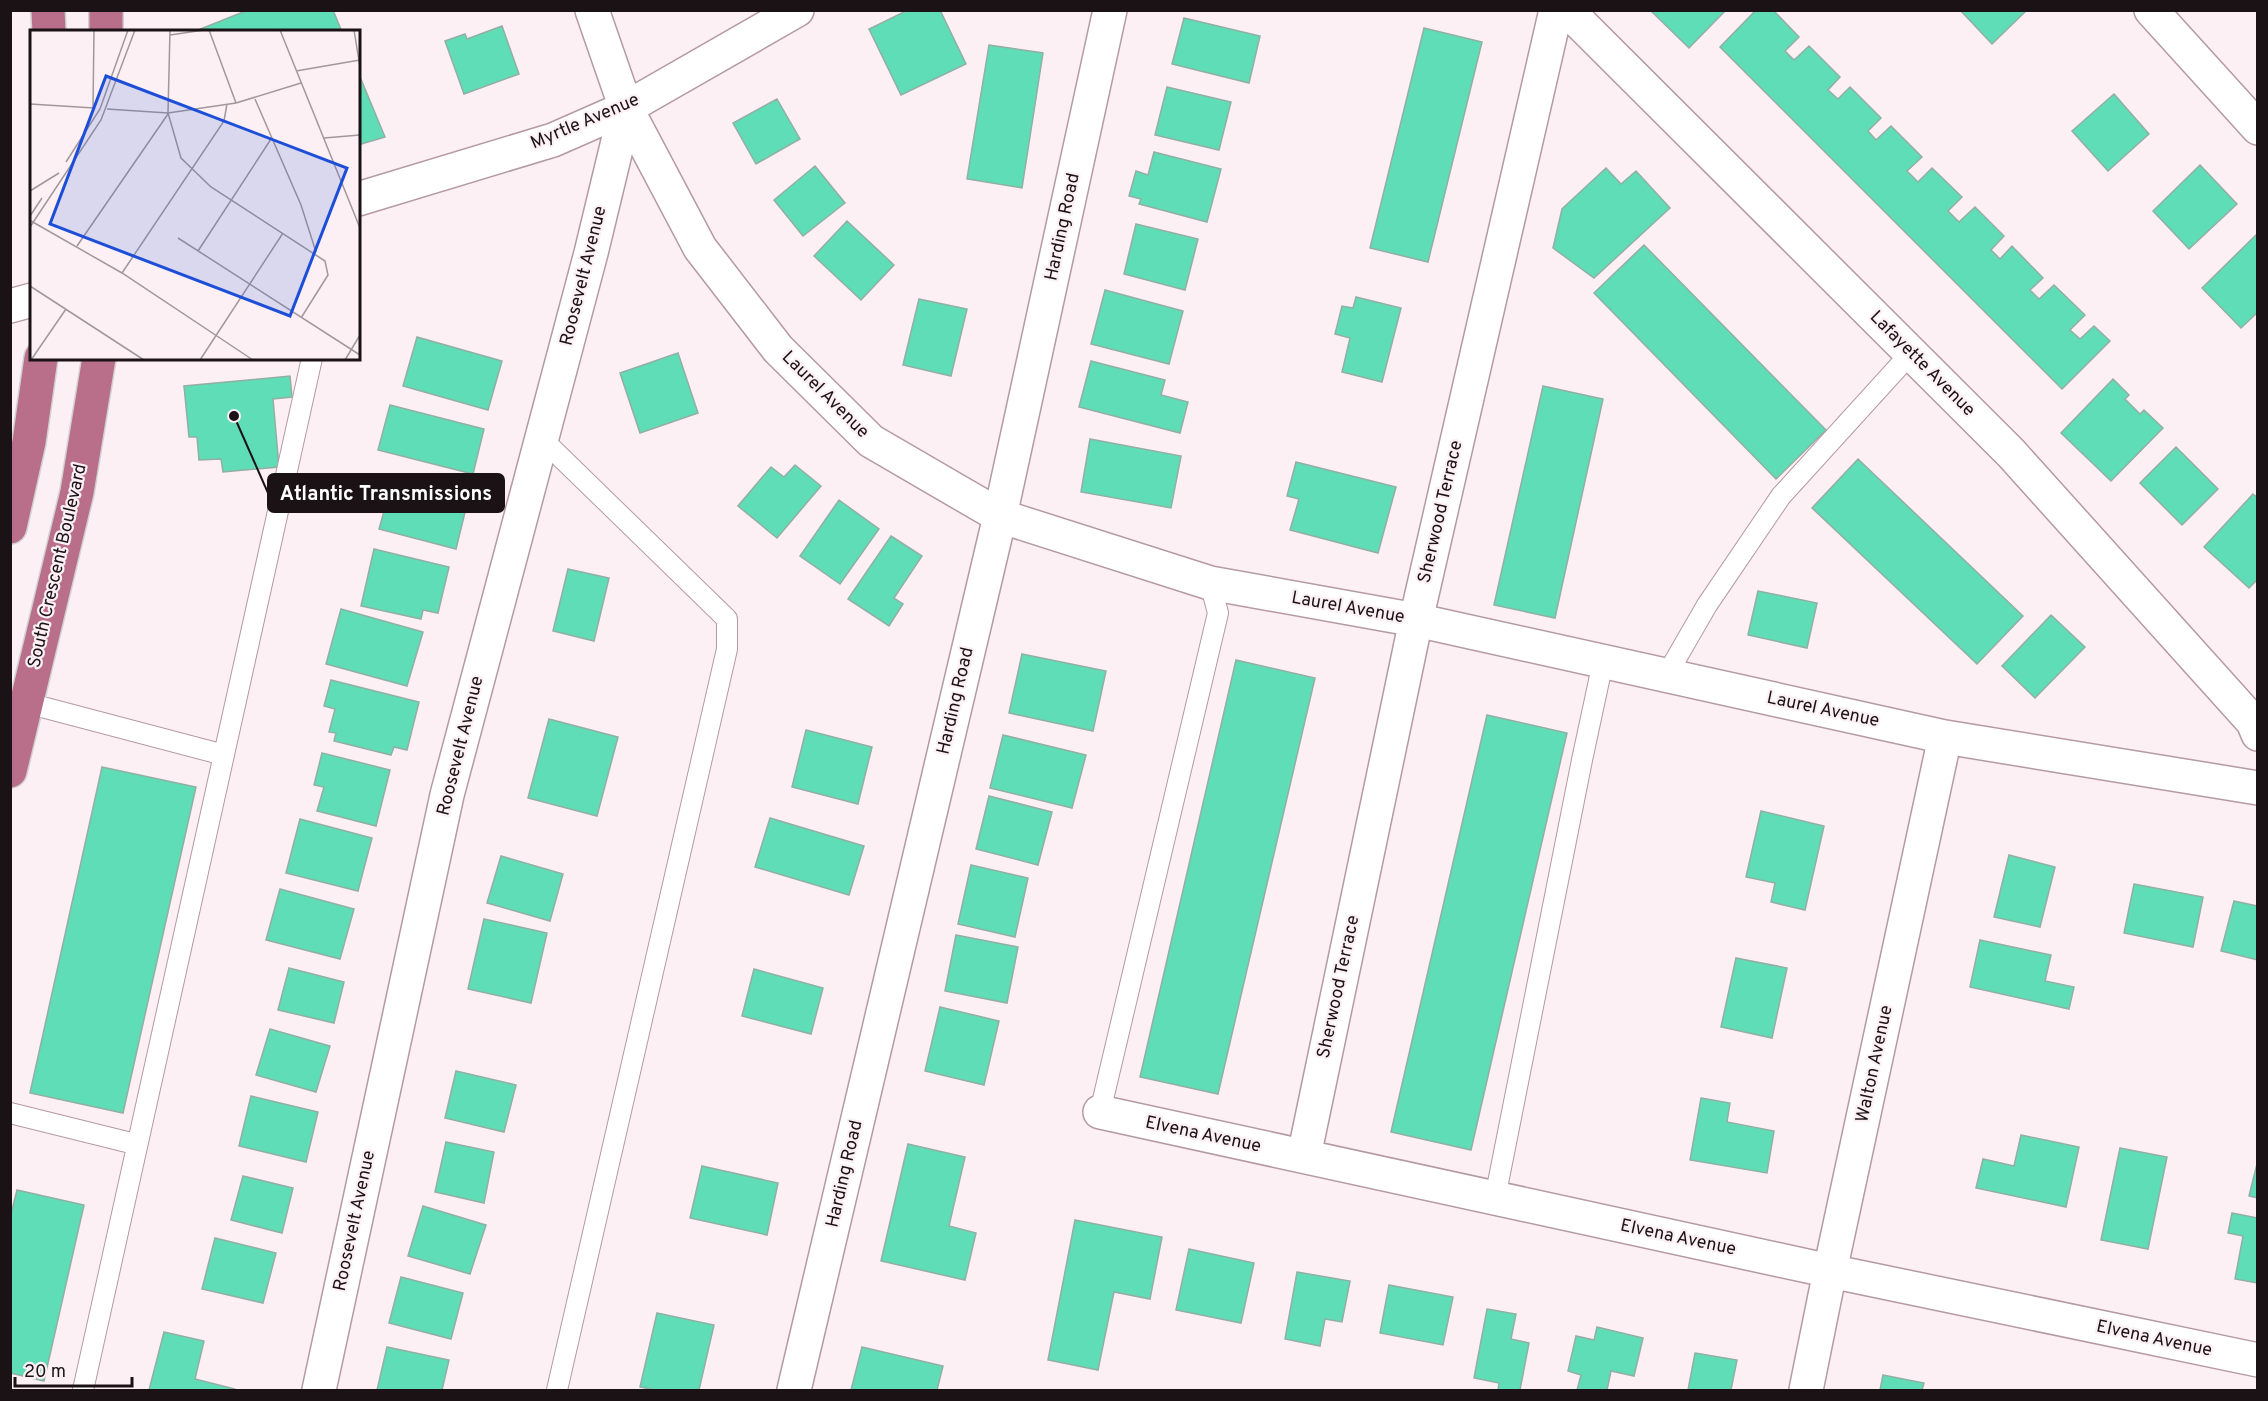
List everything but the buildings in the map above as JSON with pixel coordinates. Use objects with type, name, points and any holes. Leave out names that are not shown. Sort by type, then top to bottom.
[{"type":"highway","points":[[48,10],[49,30]]},
{"type":"highway","points":[[106,10],[106,30]]},
{"type":"highway","points":[[10,527],[29,442],[41,360]]},
{"type":"highway","name":"South Crescent Boulevard","points":[[10,771],[77,492],[99,360]]},
{"type":"street","name":"Laurel Avenue","points":[[592,10],[626,108],[700,248],[778,349],[871,441],[1000,516],[1210,583],[1416,620],[1945,737],[2258,788]]},
{"type":"street","name":"Myrtle Avenue","points":[[360,198],[553,140],[626,108],[797,10]]},
{"type":"street","name":"Harding Road","points":[[794,1390],[1000,516],[1110,10]]},
{"type":"street","name":"Sherwood Terrace","points":[[1304,1156],[1416,620],[1556,10]]},
{"type":"street","name":"Lafayette Avenue","points":[[1568,10],[2011,453],[2253,722],[2258,734]]},
{"type":"street","points":[[2151,10],[2258,128]]},
{"type":"street","name":"Roosevelt Avenue","points":[[319,1390],[447,795],[591,253],[626,108]]},
{"type":"street","points":[[10,306],[30,301]]},
{"type":"street","name":"Walton Avenue","points":[[1806,1390],[1945,737]]},
{"type":"street","name":"Elvena Avenue","points":[[1100,1112],[1830,1271],[2258,1360]]},
{"type":"lane","points":[[1666,676],[1707,604],[1781,496],[1911,352]]},
{"type":"lane","points":[[83,1390],[135,1144],[312,360]]},
{"type":"lane","points":[[542,439],[727,619],[727,649],[557,1390]]},
{"type":"lane","points":[[1100,1112],[1218,613],[1210,583]]},
{"type":"lane","points":[[1495,1198],[1603,662]]},
{"type":"lane","points":[[27,703],[224,755]]},
{"type":"lane","points":[[10,1113],[135,1144]]},
{"type":"place","name":"Atlantic Transmissions","points":[[234,416]]}]
